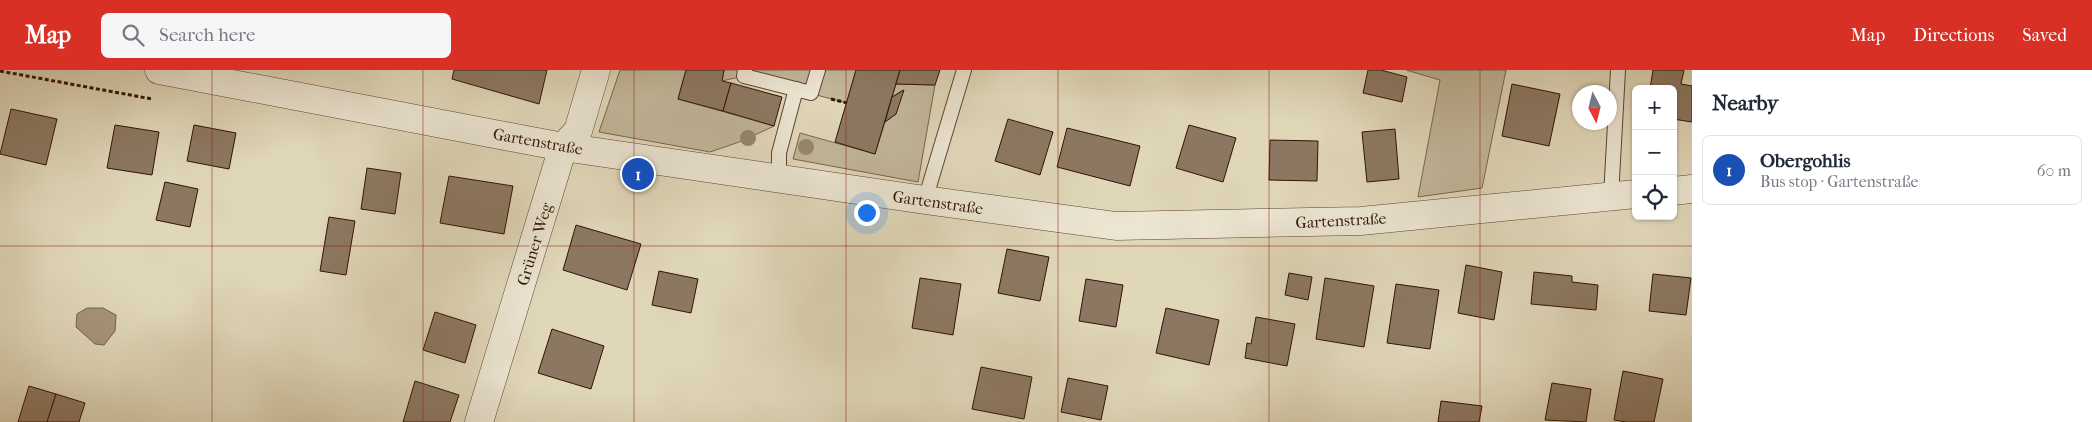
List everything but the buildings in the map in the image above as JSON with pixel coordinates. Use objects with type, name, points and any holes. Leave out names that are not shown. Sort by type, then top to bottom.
[{"type":"street","name":"Gartenstraße","points":[[159,70],[563,147],[1116,226],[1361,221],[1623,196]]},
{"type":"street","name":"Grüner Weg","points":[[478,422],[563,147],[578,131],[596,70]]},
{"type":"street","points":[[1677,191],[1692,189]]},
{"type":"lane","points":[[745,70],[744,76],[811,93],[818,70]]},
{"type":"lane","points":[[925,200],[964,70]]},
{"type":"lane","points":[[1618,70],[1623,196]]},
{"type":"lane","points":[[779,178],[779,153],[796,89]]},
{"type":"path","points":[[0,71],[161,100]]},
{"type":"shaded area","points":[[620,70],[686,70],[678,99],[774,126],[742,141],[710,152],[599,132]]},
{"type":"shaded area","points":[[724,70],[856,70],[847,103],[744,76],[722,81]]},
{"type":"shaded area","points":[[1406,70],[1506,70],[1482,188],[1418,197],[1440,80]]},
{"type":"shaded area","points":[[896,84],[935,85],[918,182],[793,159],[800,133],[875,154],[885,122],[896,114],[903,90],[892,97]]},
{"type":"shaded area","points":[[87,308],[103,308],[116,315],[115,331],[104,345],[95,344],[76,327],[77,314]]},
{"type":"place","name":"Obergohlis","points":[[638,174]]}]
